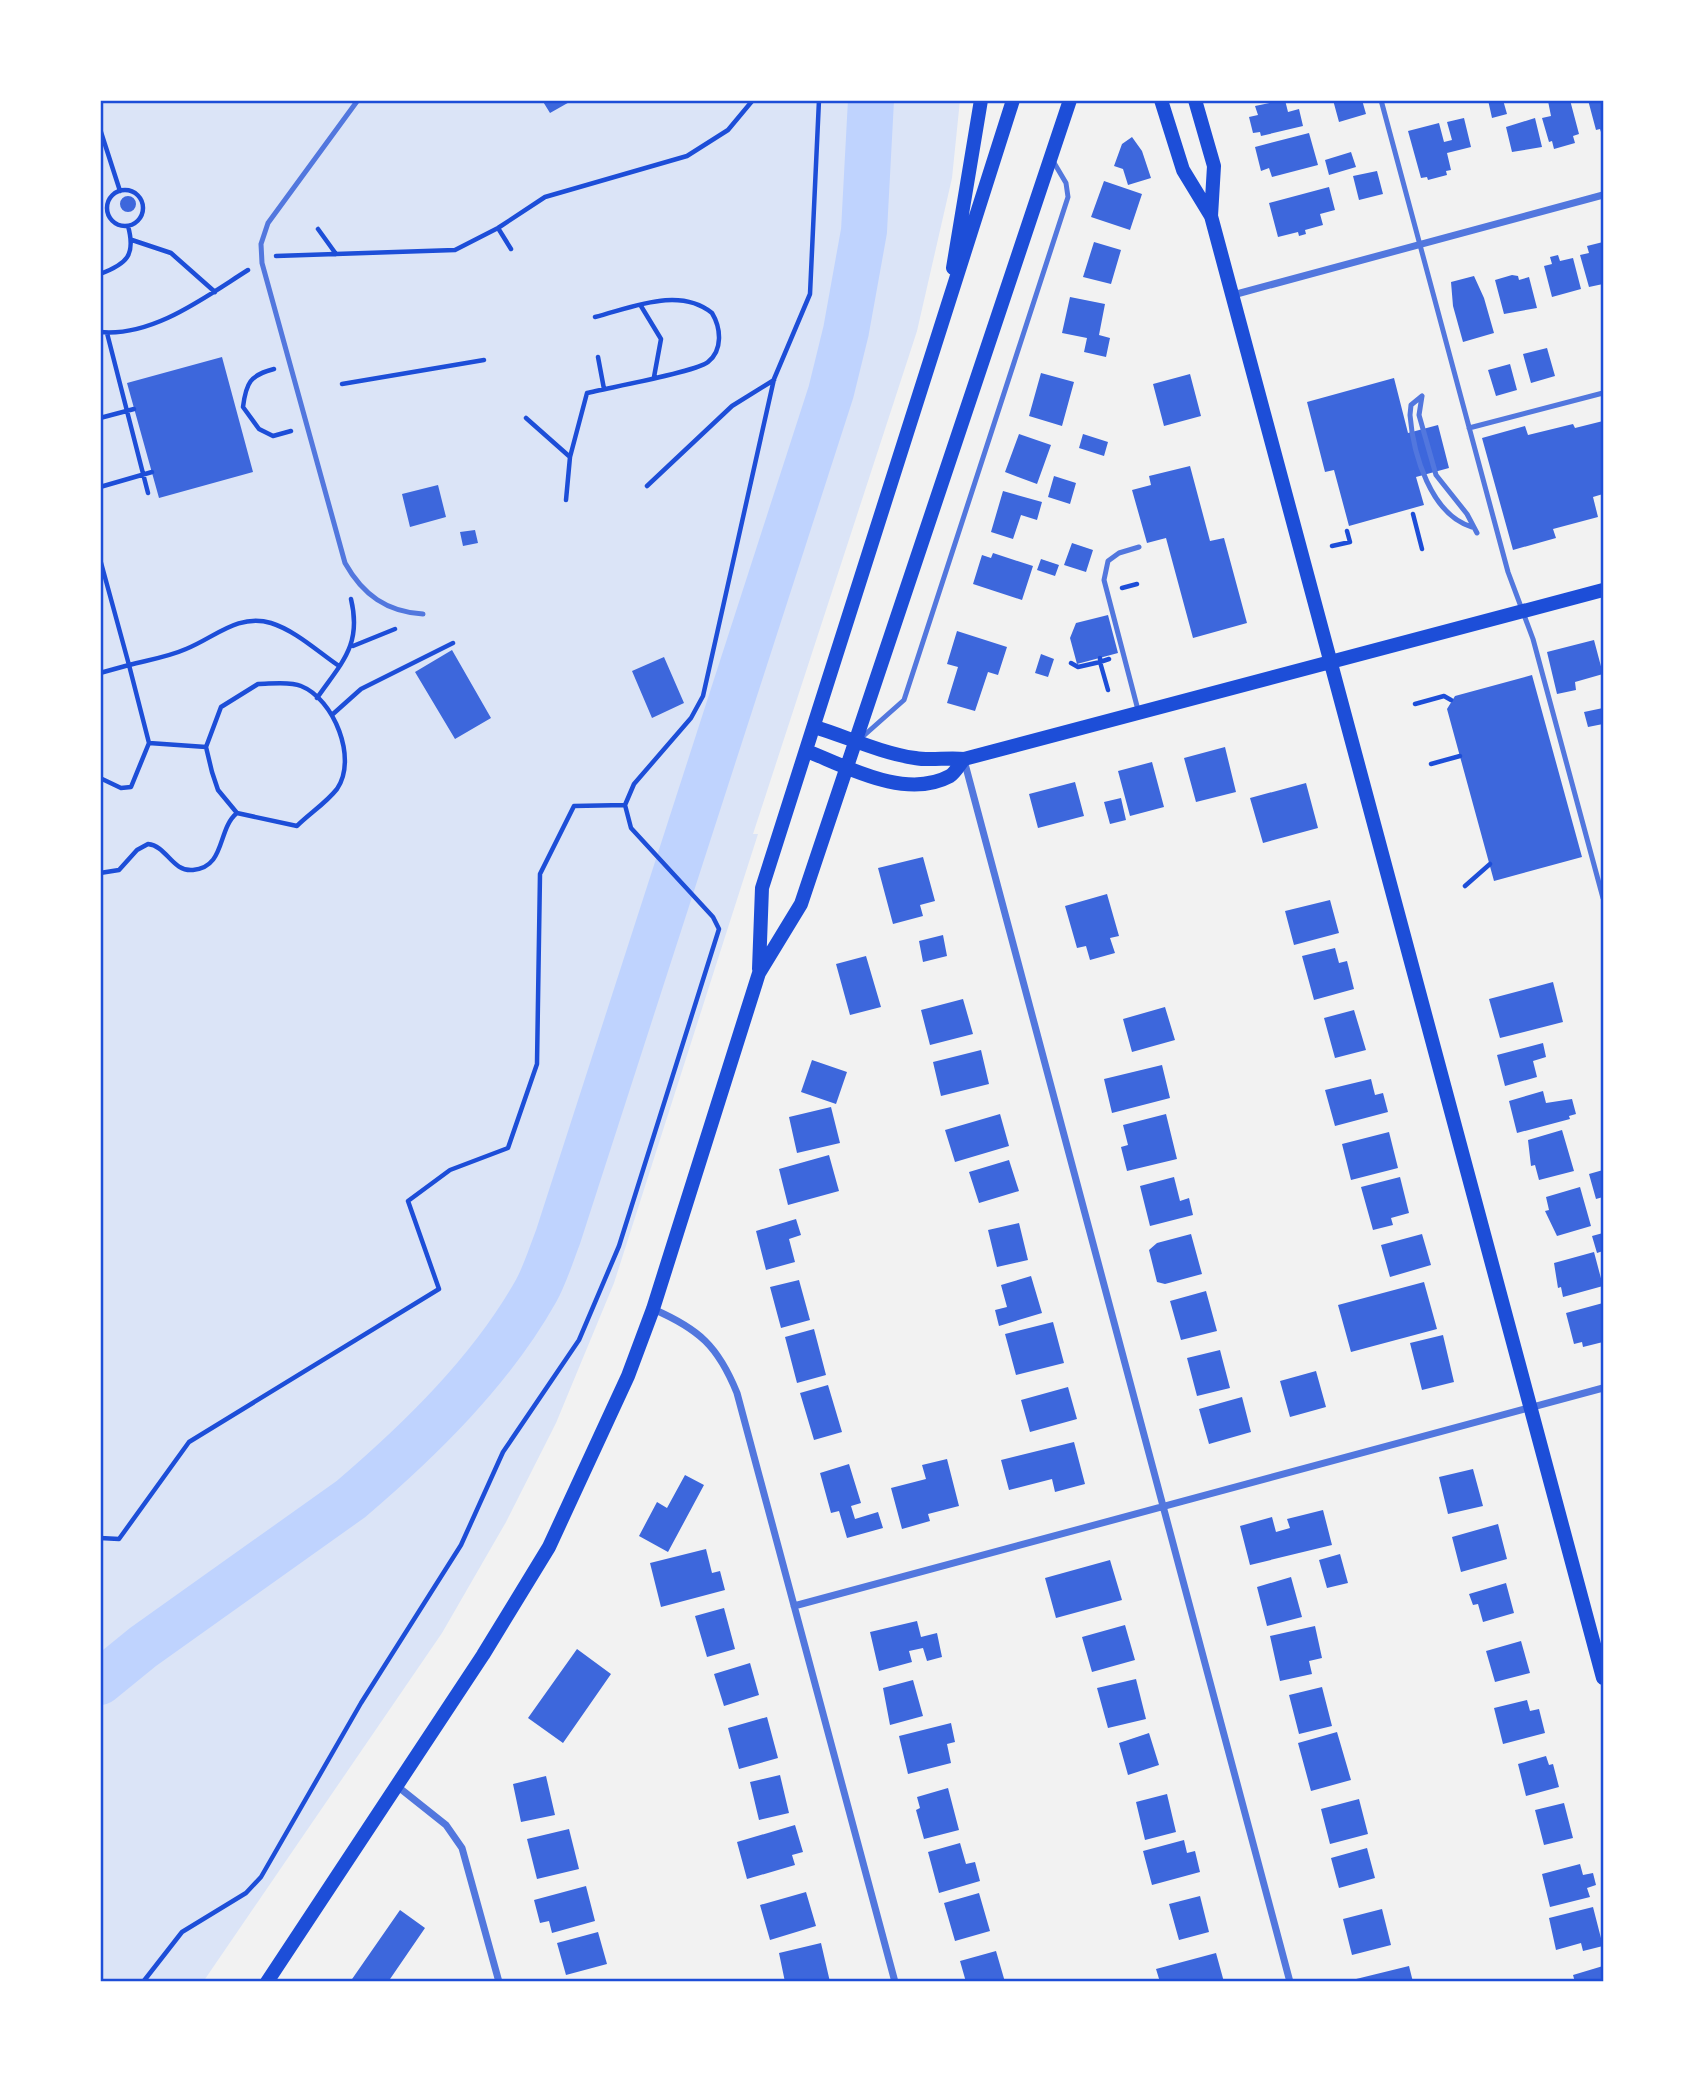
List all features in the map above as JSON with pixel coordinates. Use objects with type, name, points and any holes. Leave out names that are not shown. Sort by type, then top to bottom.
[{"type":"main road","points":[[939,338],[969,183],[981,100]]},
{"type":"main road","points":[[759,973],[762,888],[1013,100]]},
{"type":"main road","points":[[267,1982],[550,1547],[628,1376],[653,1309],[759,973],[801,904],[849,767],[1070,100]]},
{"type":"main road","points":[[1161,100],[1182,170],[1211,216],[1603,1678]]},
{"type":"main road","points":[[1195,100],[1214,166],[1211,216]]},
{"type":"main road","points":[[815,727],[915,758],[964,759],[1603,590]]},
{"type":"main road","points":[[807,751],[885,781],[925,782],[951,775],[964,759]]},
{"type":"street","points":[[1233,295],[1603,195]]},
{"type":"street","points":[[964,759],[1290,1982]]},
{"type":"street","points":[[653,1309],[685,1324],[710,1344],[730,1375],[895,1982]]},
{"type":"street","points":[[794,1606],[1603,1388]]},
{"type":"street","points":[[397,1786],[446,1825],[462,1848],[499,1982]]},
{"type":"lane","points":[[358,100],[268,223],[261,244],[262,263],[270,283],[345,563],[355,581],[370,596],[403,613],[423,614]]},
{"type":"lane","points":[[1381,100],[1508,572],[1523,612],[1603,898]]},
{"type":"lane","points":[[858,741],[904,700],[909,687],[1068,197],[1066,183],[1051,158]]},
{"type":"lane","points":[[1469,428],[1603,393]]},
{"type":"lane","points":[[1472,527],[1458,523],[1425,479],[1410,415],[1411,405],[1422,396],[1419,415],[1436,475],[1467,514],[1477,533]]},
{"type":"lane","points":[[1139,547],[1119,553],[1108,561],[1104,580],[1139,713]]},
{"type":"path","points":[[276,256],[455,250],[498,228],[545,197],[687,156],[728,130],[753,100]]},
{"type":"path","points":[[143,1982],[182,1932],[246,1892],[261,1877],[361,1703],[461,1545],[503,1452],[579,1340],[619,1246],[719,929],[713,917],[631,828],[625,805],[634,785],[691,718],[703,696],[774,379],[810,294],[820,100]]},
{"type":"path","points":[[100,129],[120,191]]},
{"type":"path","points":[[120,191],[131,191],[143,204],[142,215],[128,226],[112,220],[107,209],[110,198],[120,191]]},
{"type":"path","points":[[100,274],[123,263],[130,254],[132,240],[128,226]]},
{"type":"path","points":[[498,228],[512,248]]},
{"type":"path","points":[[318,229],[337,254]]},
{"type":"path","points":[[132,240],[171,253],[215,292]]},
{"type":"path","points":[[100,332],[107,333],[172,316],[248,271]]},
{"type":"path","points":[[566,500],[570,457],[587,393],[708,362],[717,347],[717,322],[705,307],[690,301],[673,300],[595,317]]},
{"type":"path","points":[[640,306],[661,339],[654,377]]},
{"type":"path","points":[[107,333],[148,493]]},
{"type":"path","points":[[598,357],[604,389]]},
{"type":"path","points":[[342,384],[484,360]]},
{"type":"path","points":[[274,369],[257,374],[246,384],[243,407],[259,429],[273,436],[292,431]]},
{"type":"path","points":[[647,486],[732,406],[774,379]]},
{"type":"path","points":[[236,408],[243,407]]},
{"type":"path","points":[[100,418],[134,409]]},
{"type":"path","points":[[527,418],[570,457]]},
{"type":"path","points":[[100,487],[152,472]]},
{"type":"path","points":[[1413,514],[1422,549]]},
{"type":"path","points":[[1332,546],[1350,542],[1347,531]]},
{"type":"path","points":[[100,559],[149,743],[131,787],[121,788],[100,778]]},
{"type":"path","points":[[1117,589],[1137,584]]},
{"type":"path","points":[[317,698],[352,647],[356,629],[351,599]]},
{"type":"path","points":[[100,673],[187,649],[227,627],[248,621],[269,622],[289,631],[339,666]]},
{"type":"path","points":[[352,647],[395,629]]},
{"type":"path","points":[[332,715],[360,689],[453,643]]},
{"type":"path","points":[[1071,663],[1078,667],[1115,657]]},
{"type":"path","points":[[1100,660],[1108,690]]},
{"type":"path","points":[[258,684],[301,685],[332,715],[338,723],[343,764],[338,787],[329,797],[297,826],[237,813],[218,790],[206,747],[221,707],[258,684]]},
{"type":"path","points":[[1415,704],[1444,696],[1451,700]]},
{"type":"path","points":[[149,743],[206,747]]},
{"type":"path","points":[[1431,764],[1460,756]]},
{"type":"path","points":[[100,1538],[119,1539],[189,1442],[439,1289],[408,1201],[450,1170],[508,1148],[537,1064],[540,874],[574,806],[625,805]]},
{"type":"path","points":[[100,873],[119,870],[137,850],[148,844],[159,847],[180,868],[192,870],[206,866],[220,850],[227,824],[237,813]]},
{"type":"path","points":[[1465,886],[1490,864]]},
{"type":"shaded area","points":[[100,100],[960,100],[952,178],[917,331],[753,834],[758,834],[614,1283],[556,1423],[506,1522],[442,1633],[203,1982],[100,1982]]},
{"type":"building","points":[[542,100],[573,100],[550,113]]},
{"type":"building","points":[[1285,100],[1288,112],[1299,109],[1303,126],[1261,136],[1260,132],[1253,133],[1249,117],[1258,115],[1255,106]]},
{"type":"building","points":[[1333,100],[1362,100],[1366,114],[1339,122]]},
{"type":"building","points":[[1488,100],[1503,100],[1507,114],[1492,118]]},
{"type":"building","points":[[1570,100],[1579,134],[1573,136],[1575,143],[1554,149],[1552,141],[1549,142],[1542,118],[1551,116],[1548,101]]},
{"type":"building","points":[[1588,100],[1603,100],[1603,138],[1600,129],[1596,130]]},
{"type":"building","points":[[1464,118],[1471,147],[1447,153],[1451,170],[1446,171],[1447,175],[1428,180],[1427,177],[1421,178],[1408,131],[1439,123],[1444,142],[1452,140],[1447,122]]},
{"type":"building","points":[[1535,118],[1542,147],[1512,152],[1506,127]]},
{"type":"building","points":[[1309,133],[1318,165],[1272,177],[1269,168],[1261,171],[1255,147]]},
{"type":"building","points":[[1132,137],[1142,151],[1151,178],[1128,185],[1123,169],[1114,166],[1122,144]]},
{"type":"building","points":[[1351,152],[1356,167],[1329,175],[1325,160]]},
{"type":"building","points":[[1377,171],[1383,194],[1359,200],[1353,176]]},
{"type":"building","points":[[1104,181],[1142,194],[1130,230],[1091,217]]},
{"type":"building","points":[[1329,187],[1335,210],[1320,214],[1323,225],[1305,230],[1306,234],[1299,236],[1298,232],[1278,237],[1269,203]]},
{"type":"building","points":[[125,196],[131,196],[136,204],[134,210],[125,212],[120,207],[120,201]]},
{"type":"building","points":[[1094,242],[1121,250],[1111,284],[1083,277]]},
{"type":"building","points":[[1603,242],[1603,284],[1589,287],[1580,255],[1589,253],[1587,246]]},
{"type":"building","points":[[1558,255],[1560,261],[1573,258],[1581,289],[1552,297],[1544,266],[1552,264],[1550,257]]},
{"type":"building","points":[[1474,276],[1484,298],[1494,333],[1463,342],[1453,306],[1451,282]]},
{"type":"building","points":[[1518,276],[1519,280],[1529,277],[1537,308],[1504,314],[1495,280]]},
{"type":"building","points":[[1070,297],[1105,304],[1099,335],[1110,338],[1106,357],[1084,352],[1087,338],[1062,333]]},
{"type":"building","points":[[1547,348],[1555,376],[1531,383],[1523,354]]},
{"type":"building","points":[[222,357],[253,472],[159,498],[127,383]]},
{"type":"building","points":[[1510,364],[1517,390],[1496,396],[1488,370]]},
{"type":"building","points":[[1041,373],[1074,382],[1062,426],[1029,416]]},
{"type":"building","points":[[1190,374],[1201,416],[1164,426],[1153,384]]},
{"type":"building","points":[[1394,378],[1408,433],[1438,425],[1449,468],[1416,477],[1424,505],[1349,526],[1334,470],[1325,472],[1307,402]]},
{"type":"building","points":[[1603,421],[1603,494],[1593,497],[1598,517],[1553,529],[1556,538],[1513,550],[1482,438],[1525,426],[1528,435],[1573,424],[1575,428]]},
{"type":"building","points":[[1019,434],[1051,445],[1037,484],[1005,472]]},
{"type":"building","points":[[1083,434],[1108,442],[1104,456],[1079,448]]},
{"type":"building","points":[[1190,466],[1210,541],[1224,538],[1247,623],[1193,638],[1166,538],[1147,543],[1132,490],[1151,485],[1149,476]]},
{"type":"building","points":[[1054,476],[1076,483],[1070,504],[1048,497]]},
{"type":"building","points":[[438,485],[446,517],[410,527],[402,494]]},
{"type":"building","points":[[1003,491],[1042,502],[1037,520],[1021,515],[1013,539],[991,532]]},
{"type":"building","points":[[475,530],[478,543],[463,546],[460,532]]},
{"type":"building","points":[[1072,543],[1093,550],[1086,572],[1064,565]]},
{"type":"building","points":[[993,553],[1033,566],[1022,600],[973,584],[982,555],[991,558]]},
{"type":"building","points":[[1041,559],[1059,565],[1055,576],[1037,570]]},
{"type":"building","points":[[1108,615],[1118,653],[1077,664],[1070,638],[1076,623]]},
{"type":"building","points":[[957,631],[1007,647],[998,675],[988,672],[975,711],[947,703],[958,667],[947,664]]},
{"type":"building","points":[[1594,640],[1603,674],[1575,682],[1576,690],[1557,694],[1547,652]]},
{"type":"building","points":[[452,650],[491,718],[455,739],[415,672]]},
{"type":"building","points":[[1041,654],[1054,659],[1048,677],[1035,673]]},
{"type":"building","points":[[664,657],[684,703],[652,718],[632,671]]},
{"type":"building","points":[[1532,675],[1582,857],[1494,881],[1447,709],[1455,696]]},
{"type":"building","points":[[1603,708],[1603,724],[1588,727],[1584,712]]},
{"type":"building","points":[[1225,747],[1236,792],[1196,802],[1184,758]]},
{"type":"building","points":[[1152,762],[1164,807],[1130,816],[1118,771]]},
{"type":"building","points":[[1075,782],[1084,816],[1038,828],[1029,794]]},
{"type":"building","points":[[1306,783],[1318,828],[1263,843],[1250,798]]},
{"type":"building","points":[[1121,798],[1126,820],[1110,824],[1104,802]]},
{"type":"building","points":[[923,857],[935,901],[920,905],[923,916],[893,924],[878,868]]},
{"type":"building","points":[[1107,894],[1119,936],[1110,938],[1115,953],[1090,960],[1086,946],[1077,948],[1065,906]]},
{"type":"building","points":[[1330,900],[1339,933],[1294,945],[1285,911]]},
{"type":"building","points":[[943,935],[947,956],[923,962],[919,941]]},
{"type":"building","points":[[1335,948],[1339,963],[1347,961],[1354,989],[1314,1000],[1302,956]]},
{"type":"building","points":[[866,956],[881,1007],[850,1015],[836,964]]},
{"type":"building","points":[[1553,982],[1563,1022],[1500,1038],[1489,999]]},
{"type":"building","points":[[963,999],[973,1034],[930,1045],[921,1010]]},
{"type":"building","points":[[1165,1007],[1175,1040],[1132,1052],[1123,1019]]},
{"type":"building","points":[[1354,1010],[1366,1050],[1335,1058],[1324,1018]]},
{"type":"building","points":[[1543,1043],[1546,1057],[1533,1061],[1537,1077],[1505,1086],[1497,1055]]},
{"type":"building","points":[[981,1050],[989,1084],[941,1096],[933,1062]]},
{"type":"building","points":[[812,1060],[847,1072],[836,1104],[801,1092]]},
{"type":"building","points":[[1162,1065],[1170,1098],[1112,1113],[1104,1079]]},
{"type":"building","points":[[1371,1079],[1375,1095],[1383,1093],[1388,1112],[1335,1126],[1325,1090]]},
{"type":"building","points":[[1543,1091],[1546,1103],[1572,1099],[1576,1114],[1569,1116],[1570,1119],[1517,1133],[1509,1101]]},
{"type":"building","points":[[831,1107],[840,1143],[797,1153],[789,1117]]},
{"type":"building","points":[[1000,1114],[1009,1146],[955,1162],[945,1130]]},
{"type":"building","points":[[1166,1114],[1177,1159],[1127,1171],[1121,1147],[1128,1145],[1123,1125]]},
{"type":"building","points":[[1562,1130],[1574,1171],[1539,1180],[1535,1165],[1531,1166],[1528,1140]]},
{"type":"building","points":[[1389,1132],[1398,1168],[1351,1180],[1342,1144]]},
{"type":"building","points":[[829,1155],[839,1191],[788,1205],[779,1169]]},
{"type":"building","points":[[1009,1160],[1019,1191],[979,1203],[969,1172]]},
{"type":"building","points":[[1603,1170],[1603,1197],[1596,1199],[1589,1174]]},
{"type":"building","points":[[1174,1177],[1180,1201],[1189,1198],[1193,1215],[1150,1226],[1140,1186]]},
{"type":"building","points":[[1400,1177],[1409,1213],[1391,1218],[1393,1225],[1373,1230],[1361,1187]]},
{"type":"building","points":[[1580,1187],[1591,1226],[1557,1236],[1545,1211],[1549,1210],[1546,1197]]},
{"type":"building","points":[[796,1219],[801,1235],[789,1239],[795,1262],[766,1270],[756,1231]]},
{"type":"building","points":[[1019,1223],[1028,1260],[997,1267],[988,1230]]},
{"type":"building","points":[[1603,1233],[1603,1251],[1597,1253],[1592,1236]]},
{"type":"building","points":[[1191,1234],[1202,1274],[1165,1284],[1157,1282],[1149,1250],[1157,1243]]},
{"type":"building","points":[[1422,1234],[1431,1265],[1390,1277],[1381,1245]]},
{"type":"building","points":[[1594,1252],[1603,1286],[1563,1297],[1561,1287],[1558,1288],[1554,1263]]},
{"type":"building","points":[[1031,1276],[1042,1313],[999,1326],[995,1310],[1007,1307],[1001,1285]]},
{"type":"building","points":[[799,1280],[810,1320],[781,1328],[770,1287]]},
{"type":"building","points":[[1424,1282],[1437,1329],[1351,1352],[1338,1305]]},
{"type":"building","points":[[1206,1291],[1217,1331],[1181,1340],[1170,1301]]},
{"type":"building","points":[[1603,1303],[1603,1342],[1583,1347],[1582,1342],[1574,1344],[1566,1313]]},
{"type":"building","points":[[1053,1322],[1064,1363],[1016,1375],[1005,1334]]},
{"type":"building","points":[[814,1329],[826,1375],[797,1383],[785,1337]]},
{"type":"building","points":[[1443,1335],[1454,1382],[1422,1390],[1410,1343]]},
{"type":"building","points":[[1220,1350],[1230,1388],[1197,1396],[1187,1358]]},
{"type":"building","points":[[1316,1371],[1326,1407],[1290,1417],[1280,1381]]},
{"type":"building","points":[[828,1385],[842,1432],[814,1440],[800,1393]]},
{"type":"building","points":[[1068,1387],[1077,1419],[1030,1432],[1021,1400]]},
{"type":"building","points":[[1242,1397],[1251,1432],[1209,1444],[1199,1409]]},
{"type":"building","points":[[1074,1442],[1085,1484],[1055,1492],[1052,1479],[1009,1490],[1001,1460]]},
{"type":"building","points":[[947,1459],[959,1506],[928,1514],[930,1521],[902,1529],[891,1488],[926,1479],[922,1465]]},
{"type":"building","points":[[849,1464],[861,1503],[851,1506],[855,1519],[878,1512],[883,1528],[847,1538],[839,1511],[831,1513],[820,1473]]},
{"type":"building","points":[[1473,1469],[1483,1506],[1448,1514],[1439,1477]]},
{"type":"building","points":[[685,1475],[704,1485],[668,1552],[639,1536],[657,1502],[667,1508]]},
{"type":"building","points":[[1323,1510],[1332,1545],[1250,1565],[1240,1526],[1272,1517],[1276,1532],[1290,1528],[1287,1519]]},
{"type":"building","points":[[1498,1524],[1507,1559],[1461,1572],[1452,1537]]},
{"type":"building","points":[[706,1549],[712,1573],[720,1571],[725,1590],[661,1607],[650,1563]]},
{"type":"building","points":[[1340,1554],[1348,1583],[1327,1588],[1319,1560]]},
{"type":"building","points":[[1110,1560],[1122,1600],[1056,1618],[1045,1578]]},
{"type":"building","points":[[1291,1577],[1302,1617],[1267,1626],[1257,1587]]},
{"type":"building","points":[[1506,1583],[1514,1613],[1483,1622],[1478,1604],[1473,1605],[1469,1594]]},
{"type":"building","points":[[724,1608],[735,1649],[707,1657],[695,1616]]},
{"type":"building","points":[[917,1621],[921,1637],[937,1633],[942,1657],[927,1661],[923,1648],[909,1651],[912,1662],[879,1671],[870,1632]]},
{"type":"building","points":[[1125,1625],[1135,1660],[1092,1672],[1082,1637]]},
{"type":"building","points":[[1315,1626],[1322,1658],[1309,1661],[1312,1674],[1280,1681],[1270,1636]]},
{"type":"building","points":[[1521,1641],[1530,1673],[1495,1682],[1486,1651]]},
{"type":"building","points":[[577,1649],[611,1674],[563,1743],[528,1718]]},
{"type":"building","points":[[750,1663],[759,1695],[724,1706],[714,1674]]},
{"type":"building","points":[[1136,1679],[1146,1719],[1108,1728],[1097,1688]]},
{"type":"building","points":[[913,1680],[923,1716],[890,1725],[883,1688]]},
{"type":"building","points":[[1322,1687],[1332,1726],[1299,1734],[1289,1695]]},
{"type":"building","points":[[1527,1700],[1530,1711],[1539,1709],[1545,1733],[1503,1744],[1494,1708]]},
{"type":"building","points":[[767,1717],[778,1758],[739,1769],[728,1728]]},
{"type":"building","points":[[951,1723],[955,1742],[947,1744],[951,1763],[908,1774],[899,1736]]},
{"type":"building","points":[[1337,1732],[1351,1780],[1311,1791],[1298,1743]]},
{"type":"building","points":[[1149,1733],[1159,1765],[1128,1775],[1119,1743]]},
{"type":"building","points":[[1546,1756],[1549,1765],[1553,1764],[1559,1787],[1526,1796],[1518,1764]]},
{"type":"building","points":[[780,1775],[789,1813],[759,1820],[750,1782]]},
{"type":"building","points":[[546,1776],[555,1815],[521,1822],[513,1784]]},
{"type":"building","points":[[948,1788],[959,1830],[924,1839],[916,1810],[920,1808],[917,1797]]},
{"type":"building","points":[[1167,1794],[1176,1832],[1145,1840],[1136,1802]]},
{"type":"building","points":[[1359,1799],[1368,1834],[1330,1844],[1321,1809]]},
{"type":"building","points":[[1564,1803],[1573,1838],[1544,1845],[1535,1810]]},
{"type":"building","points":[[795,1825],[803,1852],[792,1855],[795,1865],[747,1879],[737,1842]]},
{"type":"building","points":[[569,1829],[579,1869],[537,1879],[527,1839]]},
{"type":"building","points":[[1184,1840],[1187,1853],[1195,1851],[1200,1872],[1152,1885],[1143,1851]]},
{"type":"building","points":[[960,1843],[966,1864],[975,1862],[980,1881],[939,1893],[928,1852]]},
{"type":"building","points":[[1367,1848],[1375,1878],[1339,1888],[1331,1858]]},
{"type":"building","points":[[1580,1864],[1583,1875],[1593,1873],[1596,1885],[1587,1888],[1590,1897],[1550,1907],[1542,1874]]},
{"type":"building","points":[[586,1886],[595,1921],[552,1933],[549,1921],[540,1923],[534,1900]]},
{"type":"building","points":[[806,1892],[816,1926],[770,1940],[760,1905]]},
{"type":"building","points":[[979,1893],[990,1931],[955,1941],[944,1903]]},
{"type":"building","points":[[1200,1896],[1209,1932],[1179,1940],[1169,1904]]},
{"type":"building","points":[[1593,1907],[1603,1946],[1583,1951],[1581,1943],[1556,1950],[1549,1918]]},
{"type":"building","points":[[1382,1909],[1391,1945],[1352,1955],[1343,1919]]},
{"type":"building","points":[[400,1910],[425,1928],[388,1982],[350,1982]]},
{"type":"building","points":[[598,1932],[607,1964],[566,1975],[557,1943]]},
{"type":"building","points":[[821,1943],[830,1982],[785,1982],[779,1953]]},
{"type":"building","points":[[996,1951],[1005,1982],[966,1982],[960,1961]]},
{"type":"building","points":[[1216,1953],[1224,1982],[1160,1982],[1156,1969]]},
{"type":"building","points":[[1409,1966],[1413,1982],[1352,1980]]},
{"type":"building","points":[[1603,1966],[1603,1982],[1575,1982],[1573,1975]]},
{"type":"waterway","points":[[100,1682],[143,1647],[351,1499],[377,1476],[428,1428],[476,1376],[498,1349],[539,1285],[558,1237],[831,392],[846,331],[864,231],[871,100]]}]
